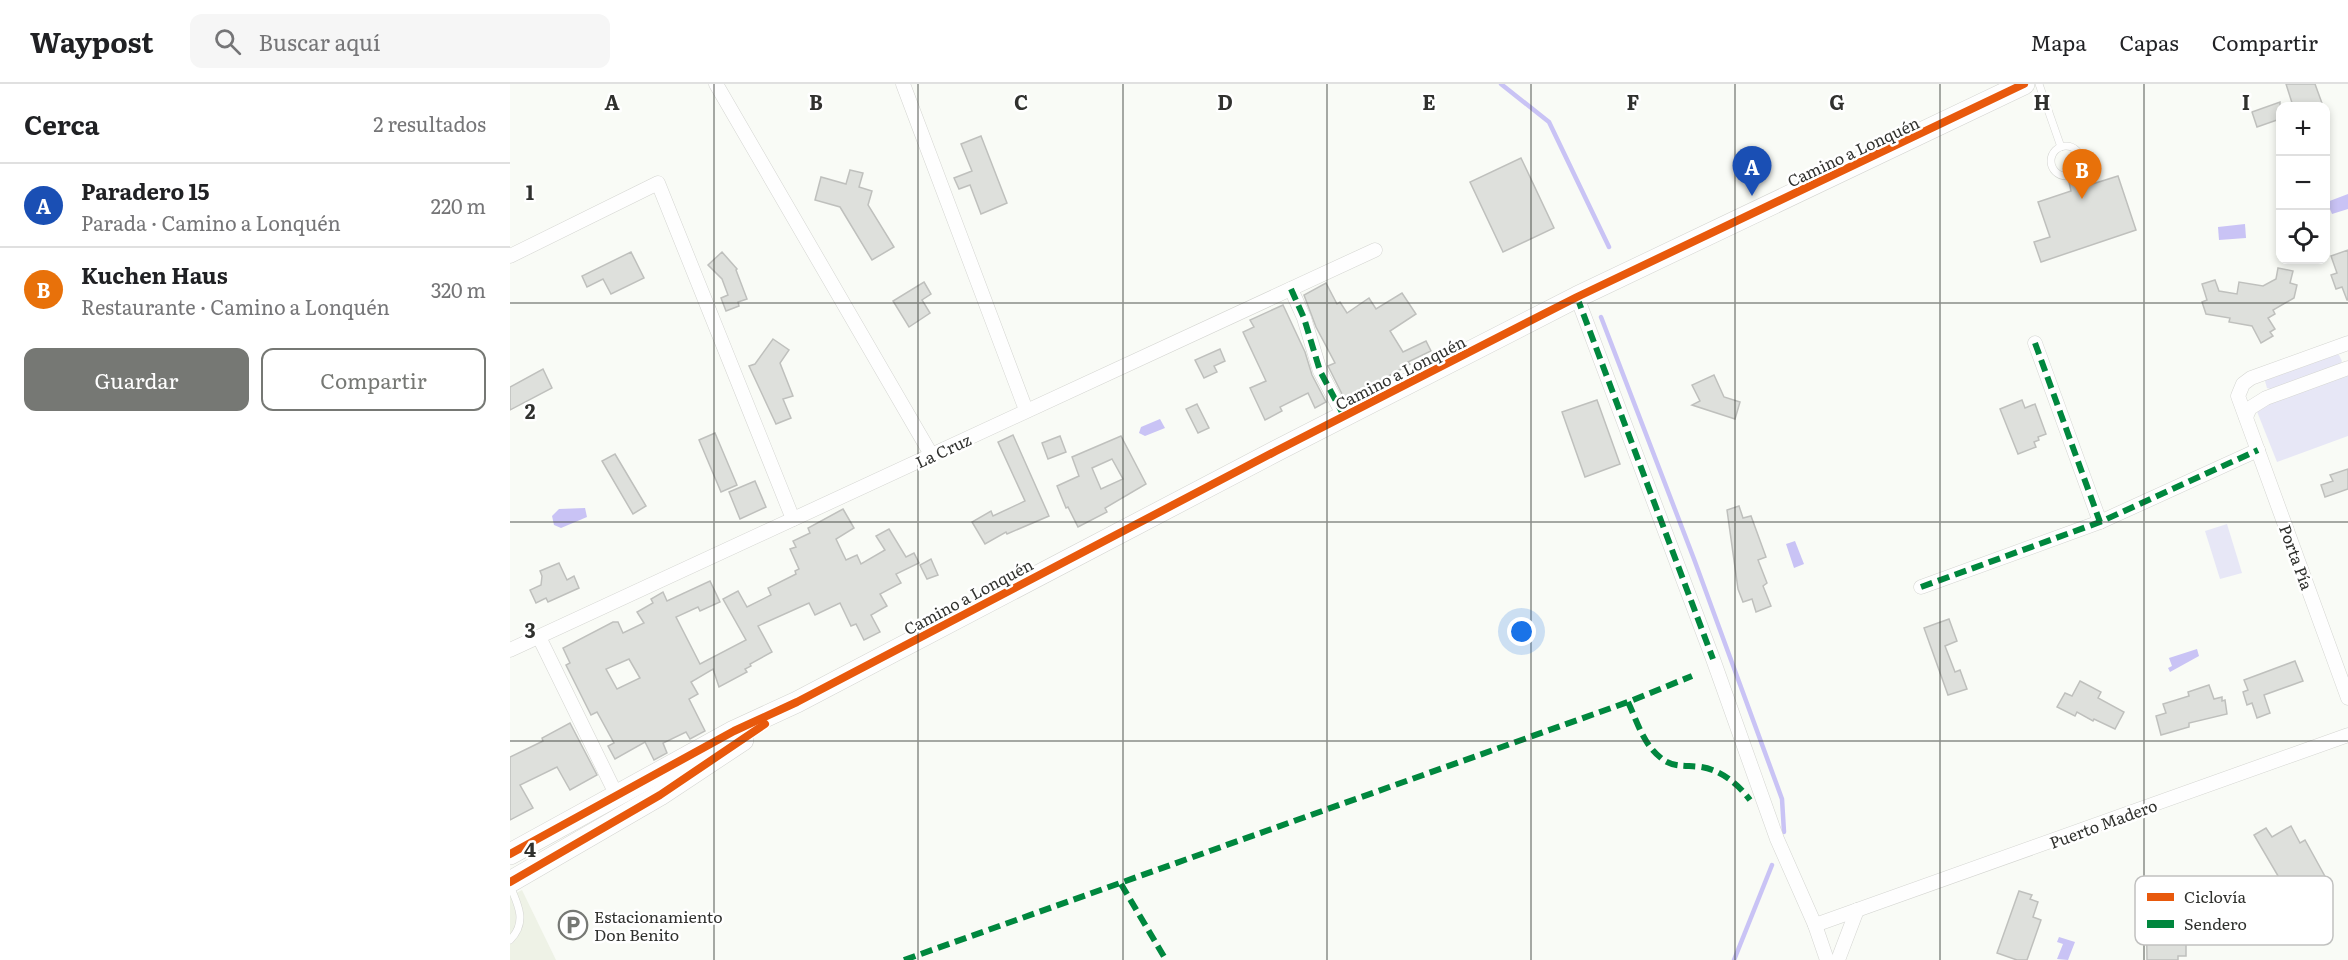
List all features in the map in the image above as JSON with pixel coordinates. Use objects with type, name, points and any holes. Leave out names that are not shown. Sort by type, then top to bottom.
[{"type":"main road","name":"Camino a Lonquén","points":[[510,854],[734,731],[797,702],[1577,297],[2025,85]]},
{"type":"main road","name":"Camino a Lonquén","points":[[510,882],[660,795],[797,702]]},
{"type":"street","points":[[716,84],[932,456]]},
{"type":"street","points":[[903,84],[1026,410]]},
{"type":"street","points":[[510,256],[658,183],[793,519]]},
{"type":"street","name":"La Cruz","points":[[510,650],[1375,250]]},
{"type":"street","points":[[1291,289],[1304,318],[1320,371],[1344,416]]},
{"type":"street","points":[[1577,297],[1713,659],[1777,838],[1815,925],[1827,960]]},
{"type":"street","points":[[2035,343],[2100,522]]},
{"type":"street","name":"Porta Pía","points":[[2348,343],[2246,381],[2238,396],[2348,698]]},
{"type":"street","points":[[2246,417],[2250,408],[2266,398],[2348,368]]},
{"type":"street","points":[[1921,587],[2100,522],[2258,450]]},
{"type":"street","points":[[539,637],[617,796]]},
{"type":"street","name":"Puerto Madero","points":[[1815,925],[2348,735]]},
{"type":"street","points":[[1838,960],[1857,910]]},
{"type":"lane","points":[[2025,85],[2061,147]]},
{"type":"lane","points":[[2061,147],[2071,147],[2080,157],[2078,171],[2070,176],[2060,175],[2052,168],[2053,153],[2061,147]]},
{"type":"lane","points":[[510,886],[518,903],[521,920],[516,934],[510,940]]},
{"type":"shaded area","points":[[2348,194],[2348,209],[2332,214],[2330,201]]},
{"type":"shaded area","points":[[2245,224],[2246,238],[2219,240],[2218,227]]},
{"type":"shaded area","points":[[2334,354],[2339,355],[2342,361],[2339,366],[2273,390],[2267,388],[2265,381],[2269,377]]},
{"type":"shaded area","points":[[2348,373],[2348,436],[2277,462],[2256,409]]},
{"type":"shaded area","points":[[1160,419],[1165,428],[1145,436],[1139,433],[1141,427]]},
{"type":"shaded area","points":[[585,508],[587,517],[561,528],[554,525],[552,516],[559,509]]},
{"type":"shaded area","points":[[2227,524],[2242,573],[2220,579],[2205,531]]},
{"type":"shaded area","points":[[1795,541],[1804,564],[1794,568],[1786,544]]},
{"type":"shaded area","points":[[2197,649],[2199,656],[2170,672],[2168,668],[2172,666],[2169,658]]},
{"type":"shaded area","points":[[522,890],[556,960],[510,960],[510,896]]},
{"type":"shaded area","points":[[2059,937],[2075,942],[2068,960],[2057,959],[2063,944],[2057,942]]},
{"type":"building","points":[[2286,84],[2315,84],[2322,102],[2292,102]]},
{"type":"building","points":[[2276,103],[2276,120],[2257,127],[2252,112]]},
{"type":"building","points":[[981,136],[1007,203],[981,214],[970,185],[959,189],[954,178],[972,171],[961,144]]},
{"type":"building","points":[[1521,158],[1554,228],[1503,252],[1470,182]]},
{"type":"building","points":[[850,170],[863,173],[859,187],[872,191],[868,205],[894,247],[872,260],[840,207],[815,200],[821,177],[846,184]]},
{"type":"building","points":[[2118,176],[2136,230],[2041,262],[2034,242],[2050,237],[2038,202],[2071,191],[2069,182],[2083,177],[2086,186]]},
{"type":"building","points":[[2348,250],[2347,300],[2342,287],[2336,289],[2331,275],[2337,273],[2331,256]]},
{"type":"building","points":[[631,252],[644,278],[611,294],[603,279],[587,287],[582,276]]},
{"type":"building","points":[[722,252],[737,269],[747,299],[738,302],[739,306],[726,311],[721,298],[728,295],[722,279],[708,265]]},
{"type":"building","points":[[2278,268],[2293,271],[2290,283],[2297,285],[2294,298],[2273,310],[2275,314],[2268,318],[2275,329],[2270,332],[2273,336],[2261,343],[2252,326],[2229,322],[2230,318],[2206,314],[2202,302],[2207,300],[2202,284],[2215,280],[2219,291],[2237,294],[2239,282],[2263,286],[2276,279]]},
{"type":"building","points":[[924,282],[931,294],[922,300],[930,313],[909,327],[893,301]]},
{"type":"building","points":[[1326,283],[1337,304],[1340,302],[1347,313],[1369,298],[1376,309],[1402,293],[1416,314],[1390,331],[1403,352],[1426,341],[1431,351],[1408,362],[1410,364],[1387,377],[1344,398],[1328,366],[1335,363],[1316,327],[1304,295]]},
{"type":"building","points":[[1283,305],[1305,352],[1312,375],[1326,402],[1315,408],[1308,393],[1280,407],[1282,411],[1265,420],[1250,388],[1266,381],[1243,332],[1254,327],[1250,320]]},
{"type":"building","points":[[773,339],[789,350],[780,363],[793,396],[783,399],[791,418],[776,424],[749,366],[755,364]]},
{"type":"building","points":[[1220,349],[1225,361],[1214,366],[1217,372],[1204,378],[1195,360]]},
{"type":"building","points":[[543,369],[552,388],[510,410],[510,387]]},
{"type":"building","points":[[1714,375],[1724,397],[1740,402],[1735,419],[1692,405],[1700,401],[1692,385]]},
{"type":"building","points":[[1597,400],[1620,464],[1585,477],[1562,412]]},
{"type":"building","points":[[2022,400],[2025,408],[2035,404],[2046,434],[2038,437],[2039,440],[2034,442],[2036,447],[2018,454],[2000,409]]},
{"type":"building","points":[[1197,404],[1209,428],[1198,433],[1186,409]]},
{"type":"building","points":[[715,433],[737,485],[721,492],[699,440]]},
{"type":"building","points":[[1013,435],[1049,516],[1007,534],[1006,532],[985,544],[972,522],[991,511],[993,516],[1025,501],[998,442]]},
{"type":"building","points":[[1060,436],[1066,452],[1048,459],[1042,443]]},
{"type":"building","points":[[1121,436],[1146,484],[1105,508],[1107,512],[1078,527],[1068,507],[1066,508],[1057,486],[1079,476],[1072,457]],"holes":[[[1112,459],[1123,479],[1101,489],[1092,468]]]},
{"type":"building","points":[[615,454],[646,506],[633,514],[602,461]]},
{"type":"building","points":[[2348,469],[2348,489],[2325,497],[2321,485],[2333,481],[2330,475]]},
{"type":"building","points":[[755,481],[766,507],[740,519],[729,492]]},
{"type":"building","points":[[1739,506],[1743,518],[1751,516],[1766,557],[1758,560],[1767,583],[1763,586],[1771,606],[1756,612],[1752,599],[1743,602],[1738,589],[1727,510]]},
{"type":"building","points":[[843,509],[854,528],[836,539],[846,560],[857,555],[861,564],[885,550],[876,536],[889,529],[906,557],[914,553],[919,563],[896,574],[901,583],[880,594],[887,606],[871,615],[880,632],[864,640],[856,624],[851,626],[840,603],[815,615],[809,603],[758,626],[772,652],[750,664],[751,666],[745,669],[747,672],[719,687],[713,669],[691,682],[698,694],[689,699],[705,731],[690,739],[686,732],[663,743],[667,753],[654,760],[645,742],[615,759],[608,746],[614,743],[597,712],[591,715],[566,665],[570,663],[563,648],[613,622],[618,622],[623,633],[644,623],[637,612],[653,603],[651,599],[663,592],[667,601],[710,581],[720,602],[700,611],[698,607],[676,617],[700,664],[746,640],[723,599],[738,591],[747,607],[771,595],[768,588],[796,574],[795,571],[799,569],[790,549],[796,547],[793,541],[810,533],[808,528]],"holes":[[[629,659],[640,678],[617,689],[606,669]]]},
{"type":"building","points":[[931,559],[938,575],[927,579],[920,565]]},
{"type":"building","points":[[559,563],[567,580],[574,576],[579,588],[548,602],[546,598],[536,603],[530,590],[541,585],[540,571]]},
{"type":"building","points":[[1949,619],[1957,641],[1945,646],[1955,672],[1960,670],[1967,689],[1948,695],[1924,628]]},
{"type":"building","points":[[2295,661],[2303,681],[2264,695],[2270,713],[2257,718],[2252,703],[2247,705],[2243,692],[2248,690],[2244,680]]},
{"type":"building","points":[[2080,681],[2101,692],[2098,698],[2124,712],[2115,729],[2077,712],[2075,716],[2057,707],[2065,693],[2072,696]]},
{"type":"building","points":[[2209,685],[2214,699],[2222,697],[2222,701],[2225,700],[2227,714],[2189,723],[2189,727],[2161,735],[2156,716],[2166,713],[2163,704],[2189,696],[2188,692]]},
{"type":"building","points":[[570,723],[597,775],[570,790],[557,767],[520,785],[533,808],[510,820],[510,757],[543,741],[542,738]]},
{"type":"building","points":[[2291,826],[2300,843],[2305,840],[2325,876],[2278,876],[2254,835],[2266,828],[2272,837]]},
{"type":"building","points":[[2019,891],[2032,895],[2030,899],[2038,902],[2033,917],[2041,920],[2027,960],[2017,960],[1997,953]]},
{"type":"building","points":[[2147,945],[2186,945],[2186,956],[2178,956],[2178,960],[2147,960]]},
{"type":"waterway","points":[[1501,84],[1549,122],[1609,247]]},
{"type":"waterway","points":[[1601,317],[1694,559],[1782,799],[1784,832]]},
{"type":"waterway","points":[[1734,960],[1772,865]]},
{"type":"marked path","points":[[1291,289],[1304,318],[1320,371],[1344,416]]},
{"type":"marked path","points":[[1577,297],[1713,659]]},
{"type":"marked path","points":[[2035,343],[2100,522]]},
{"type":"marked path","points":[[1921,587],[2100,522],[2258,450]]},
{"type":"marked path","points":[[904,960],[1628,702],[1692,676]]},
{"type":"marked path","points":[[1628,702],[1645,739],[1661,758],[1675,765],[1701,767],[1715,771],[1734,783],[1750,800]]},
{"type":"marked path","points":[[1121,884],[1166,960]]},
{"type":"cycle path","points":[[510,854],[734,731],[797,702],[1276,451],[1577,297],[2024,84]]},
{"type":"cycle path","points":[[510,882],[660,795],[765,724]]},
{"type":"place","name":"Paradero 15","points":[[1752,196]]},
{"type":"place","name":"Kuchen Haus","points":[[2082,199]]},
{"type":"place","name":"Estacionamiento Don Benito","points":[[573,925]]}]
